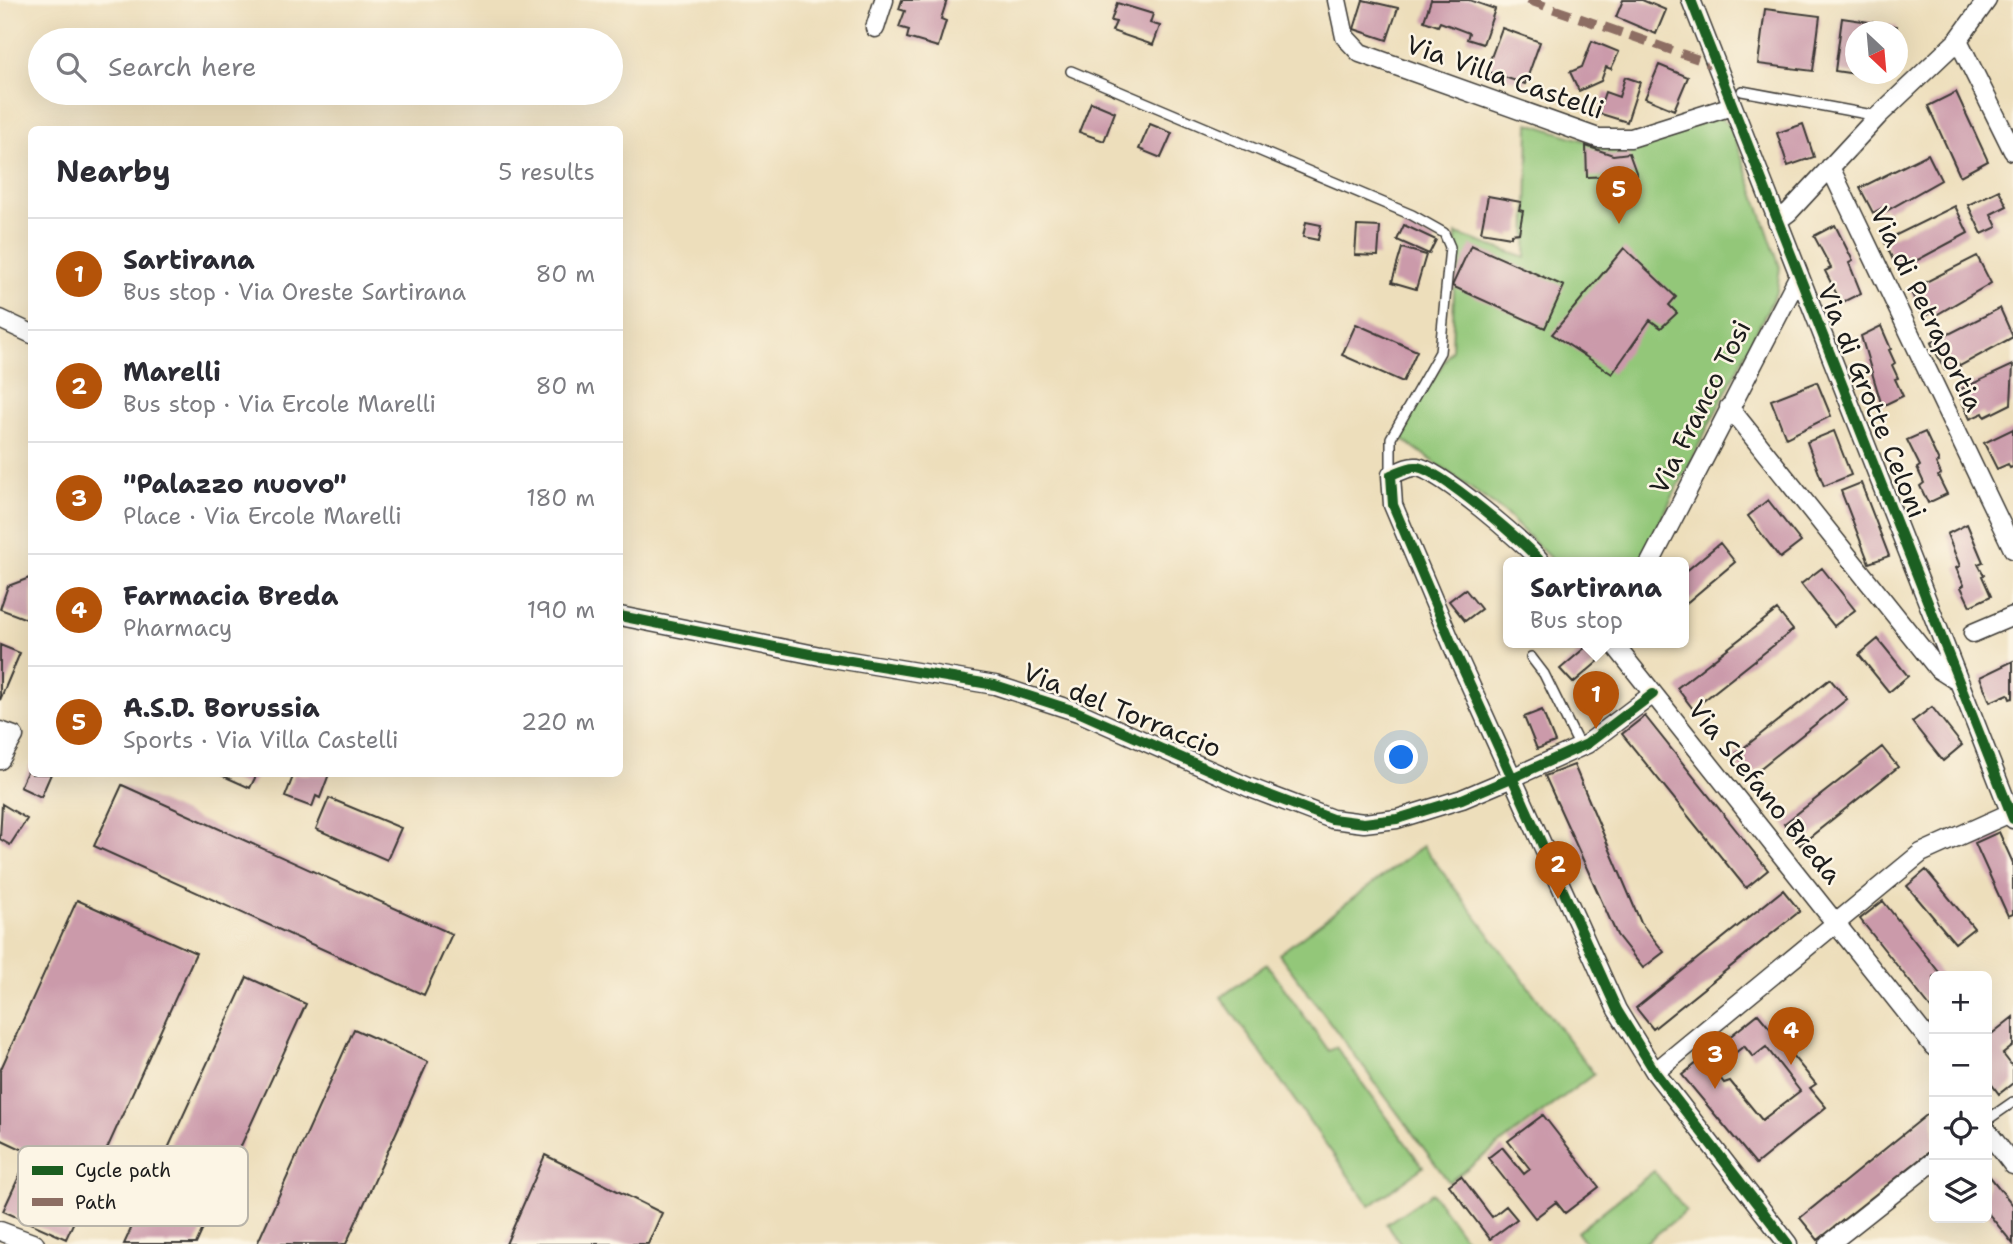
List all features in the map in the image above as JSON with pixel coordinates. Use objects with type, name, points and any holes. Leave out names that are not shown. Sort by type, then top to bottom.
[{"type":"street","points":[[875,28],[884,0]]},
{"type":"street","name":"Via Villa Castelli","points":[[1337,0],[1345,37],[1360,53],[1598,138],[1631,138],[1732,106]]},
{"type":"street","name":"Via di Grotte Celoni","points":[[1691,0],[2012,814]]},
{"type":"street","points":[[1777,221],[1789,212],[1878,116],[1958,40],[1987,0]]},
{"type":"street","points":[[1958,40],[2013,151]]},
{"type":"street","name":"Via di Petraportia","points":[[1830,167],[2013,549]]},
{"type":"street","name":"Via Franco Tosi","points":[[1653,557],[1798,277]]},
{"type":"street","points":[[0,318],[28,332]]},
{"type":"street","points":[[1729,407],[1938,669],[1960,683]]},
{"type":"street","points":[[1537,557],[1525,544],[1454,489],[1419,467],[1408,467],[1391,475],[1393,505],[1454,649],[1617,1010],[1655,1072],[1788,1244]]},
{"type":"street","points":[[1973,634],[2013,616]]},
{"type":"street","name":"Via del Torraccio","points":[[623,617],[820,656],[995,685],[1089,716],[1248,787],[1332,819],[1364,823],[1397,819],[1461,799],[1514,777],[1580,747],[1618,723],[1653,694]]},
{"type":"street","name":"Via Stefano Breda","points":[[1617,648],[1929,1041]]},
{"type":"street","points":[[0,731],[14,736],[0,760]]},
{"type":"street","points":[[1655,1072],[1921,853],[2012,814]]},
{"type":"street","points":[[1992,1138],[2013,1165]]},
{"type":"street","points":[[1829,1244],[1929,1165]]},
{"type":"street","points":[[0,1231],[35,1244]]},
{"type":"lane","points":[[1071,71],[1412,215],[1444,233],[1451,247],[1442,340],[1435,364],[1391,438],[1391,475]]},
{"type":"lane","points":[[1742,91],[1878,116]]},
{"type":"lane","points":[[1531,657],[1544,674],[1580,747]]},
{"type":"lane","points":[[1992,1117],[2013,1102]]},
{"type":"green space","points":[[1719,117],[1731,126],[1780,267],[1777,291],[1642,557],[1549,557],[1505,513],[1398,436],[1452,349],[1456,234],[1526,258],[1529,123],[1614,150]]},
{"type":"green space","points":[[1423,846],[1594,1074],[1449,1182],[1279,954]]},
{"type":"green space","points":[[1267,964],[1329,1051],[1336,1047],[1423,1167],[1370,1206],[1221,997]]},
{"type":"green space","points":[[1654,1171],[1686,1211],[1644,1244],[1586,1244],[1577,1232]]},
{"type":"green space","points":[[1432,1193],[1469,1244],[1401,1244],[1386,1224]]},
{"type":"building","points":[[902,0],[947,0],[941,19],[946,21],[938,47],[907,38],[909,30],[899,27],[905,11],[899,9]]},
{"type":"building","points":[[1363,0],[1398,8],[1387,40],[1354,29]]},
{"type":"building","points":[[1431,0],[1469,0],[1495,9],[1483,44],[1467,39],[1469,33],[1440,22],[1438,26],[1424,21]]},
{"type":"building","points":[[1623,0],[1642,0],[1666,10],[1656,34],[1616,17]]},
{"type":"building","points":[[1117,3],[1153,14],[1150,23],[1160,26],[1153,45],[1112,31],[1116,22],[1111,21]]},
{"type":"building","points":[[1765,9],[1820,16],[1813,71],[1758,64]]},
{"type":"building","points":[[1842,18],[1863,21],[1845,21],[1845,72],[1835,71]]},
{"type":"building","points":[[1502,28],[1540,42],[1525,84],[1486,71]]},
{"type":"building","points":[[1592,41],[1619,52],[1611,69],[1606,67],[1601,81],[1579,91],[1570,72],[1582,67]]},
{"type":"building","points":[[1659,65],[1688,77],[1674,110],[1645,98]]},
{"type":"building","points":[[1625,77],[1640,82],[1627,122],[1598,113],[1605,92],[1619,97]]},
{"type":"building","points":[[1956,92],[1988,161],[1960,176],[1928,106]]},
{"type":"building","points":[[1091,102],[1115,112],[1104,141],[1079,132]]},
{"type":"building","points":[[1150,124],[1172,133],[1161,158],[1139,149]]},
{"type":"building","points":[[1803,124],[1814,157],[1788,166],[1777,133]]},
{"type":"building","points":[[1586,146],[1613,155],[1629,153],[1637,175],[1587,177]]},
{"type":"building","points":[[1928,154],[1941,180],[1886,211],[1884,207],[1873,213],[1860,188]]},
{"type":"building","points":[[1999,190],[2007,206],[1991,214],[1997,227],[1982,234],[1968,205]]},
{"type":"building","points":[[1488,196],[1521,202],[1519,210],[1523,211],[1519,233],[1511,234],[1511,237],[1481,232]]},
{"type":"building","points":[[1955,206],[1968,233],[1912,263],[1911,260],[1896,266],[1884,241]]},
{"type":"building","points":[[1306,222],[1321,225],[1318,240],[1303,237]]},
{"type":"building","points":[[1404,225],[1436,240],[1429,254],[1397,240]]},
{"type":"building","points":[[1835,225],[1853,261],[1849,263],[1861,293],[1841,303],[1825,271],[1831,268],[1814,236]]},
{"type":"building","points":[[1357,226],[1380,227],[1378,256],[1355,255]]},
{"type":"building","points":[[1471,245],[1564,286],[1545,328],[1452,286]]},
{"type":"building","points":[[1402,248],[1426,255],[1416,289],[1392,282]]},
{"type":"building","points":[[1624,248],[1676,297],[1669,305],[1677,313],[1661,328],[1650,320],[1612,374],[1552,334]]},
{"type":"building","points":[[1977,256],[1991,283],[1936,315],[1934,311],[1923,317],[1910,290]]},
{"type":"building","points":[[2000,308],[2013,337],[1960,366],[1958,363],[1945,370],[1931,343]]},
{"type":"building","points":[[1356,324],[1417,351],[1403,382],[1342,355]]},
{"type":"building","points":[[1881,326],[1891,349],[1889,350],[1895,363],[1892,365],[1898,378],[1895,379],[1903,396],[1882,406],[1861,336]]},
{"type":"building","points":[[2013,365],[2011,404],[1985,417],[1983,413],[1970,419],[1957,391]]},
{"type":"building","points":[[1817,382],[1831,416],[1786,438],[1771,400]]},
{"type":"building","points":[[2013,429],[2013,467],[2010,468],[2008,464],[1997,469],[1984,443]]},
{"type":"building","points":[[1834,431],[1851,475],[1824,486],[1807,442]]},
{"type":"building","points":[[1925,432],[1939,462],[1936,463],[1941,474],[1938,476],[1947,494],[1928,503],[1920,486],[1924,483],[1917,468],[1920,466],[1907,440]]},
{"type":"building","points":[[1861,483],[1889,556],[1869,563],[1841,491]]},
{"type":"building","points":[[1768,500],[1801,542],[1780,558],[1748,516]]},
{"type":"building","points":[[1967,524],[1983,562],[1978,564],[1991,596],[1970,606],[1961,587],[1964,585],[1956,568],[1960,566],[1947,534]]},
{"type":"building","points":[[1720,543],[1735,562],[1689,601],[1689,569]]},
{"type":"building","points":[[1822,568],[1855,610],[1834,626],[1801,584]]},
{"type":"building","points":[[28,578],[28,620],[0,609],[8,586]]},
{"type":"building","points":[[1465,589],[1481,609],[1465,621],[1449,601]]},
{"type":"building","points":[[1777,610],[1793,630],[1693,709],[1677,688]]},
{"type":"building","points":[[1878,639],[1908,676],[1889,692],[1859,655]]},
{"type":"building","points":[[0,645],[20,653],[0,700]]},
{"type":"building","points":[[1585,648],[1589,648],[1600,660],[1573,683],[1560,669]]},
{"type":"building","points":[[2013,661],[2013,698],[2010,699],[2008,694],[1990,702],[1980,677]]},
{"type":"building","points":[[1830,679],[1847,699],[1748,778],[1731,758]]},
{"type":"building","points":[[1932,707],[1962,745],[1943,761],[1912,722]]},
{"type":"building","points":[[1542,710],[1555,742],[1537,749],[1524,717]]},
{"type":"building","points":[[1645,716],[1768,870],[1746,888],[1622,734]]},
{"type":"building","points":[[1882,747],[1898,767],[1800,845],[1784,824]]},
{"type":"building","points":[[1574,765],[1641,923],[1664,952],[1643,968],[1617,935],[1545,776]]},
{"type":"building","points":[[28,770],[28,777],[50,777],[41,797],[20,787]]},
{"type":"building","points":[[226,777],[256,777],[250,788]]},
{"type":"building","points":[[293,777],[328,777],[320,798],[316,796],[312,807],[285,797]]},
{"type":"building","points":[[122,785],[452,934],[424,995],[94,846]]},
{"type":"building","points":[[329,798],[401,828],[387,860],[316,829]]},
{"type":"building","points":[[2,804],[27,819],[10,845],[0,839]]},
{"type":"building","points":[[1999,832],[2013,863],[2013,914],[2008,916],[1975,843]]},
{"type":"building","points":[[1926,870],[1974,928],[1955,943],[1907,886]]},
{"type":"building","points":[[1783,890],[1800,911],[1653,1029],[1636,1008]]},
{"type":"building","points":[[77,900],[196,953],[108,1146],[18,1147],[0,1139],[0,1071]]},
{"type":"building","points":[[1883,901],[1938,971],[1929,971],[1929,1006],[1860,919]]},
{"type":"building","points":[[247,977],[306,1004],[241,1146],[169,1146]]},
{"type":"building","points":[[1758,1014],[1816,1084],[1810,1088],[1826,1107],[1756,1164],[1682,1075]],"holes":[[[1744,1046],[1753,1057],[1766,1047],[1800,1091],[1762,1120],[1730,1081],[1724,1083],[1714,1070]]]},
{"type":"building","points":[[2013,1017],[2013,1046],[2003,1054],[2013,1067],[2013,1083],[1999,1094],[1992,1085],[1992,1034]]},
{"type":"building","points":[[354,1029],[428,1062],[346,1244],[257,1244]]},
{"type":"building","points":[[1929,1113],[1929,1152],[1818,1240],[1800,1218]]},
{"type":"building","points":[[1543,1115],[1599,1187],[1565,1213],[1556,1202],[1535,1218],[1488,1158],[1502,1147],[1524,1174],[1530,1169],[1508,1141]]},
{"type":"building","points":[[545,1155],[662,1213],[648,1244],[506,1244]]},
{"type":"building","points":[[1461,1176],[1492,1217],[1506,1206],[1517,1219],[1490,1239],[1449,1185]]},
{"type":"building","points":[[18,1179],[18,1218],[3,1211]]},
{"type":"building","points":[[1992,1179],[2013,1205],[2013,1244],[1992,1218]]},
{"type":"building","points":[[37,1226],[72,1226],[66,1239]]},
{"type":"building","points":[[132,1226],[204,1226],[196,1244],[124,1244]]},
{"type":"marked path","points":[[1528,0],[1717,66]]},
{"type":"cycle path","points":[[1691,0],[2013,819]]},
{"type":"cycle path","points":[[1536,557],[1482,509],[1444,480],[1417,467],[1391,475],[1393,505],[1454,649],[1617,1010],[1655,1072],[1788,1244]]},
{"type":"cycle path","points":[[623,617],[820,656],[995,685],[1078,712],[1248,787],[1332,819],[1364,823],[1397,819],[1462,799],[1514,777],[1587,744],[1653,694]]},
{"type":"place","name":"A.S.D. Borussia","points":[[1619,224]]},
{"type":"place","name":"Sartirana","points":[[1596,729]]},
{"type":"place","name":"Marelli","points":[[1558,899]]},
{"type":"place","name":"Farmacia Breda","points":[[1791,1065]]},
{"type":"place","name":"\"Palazzo nuovo\"","points":[[1715,1089]]}]
